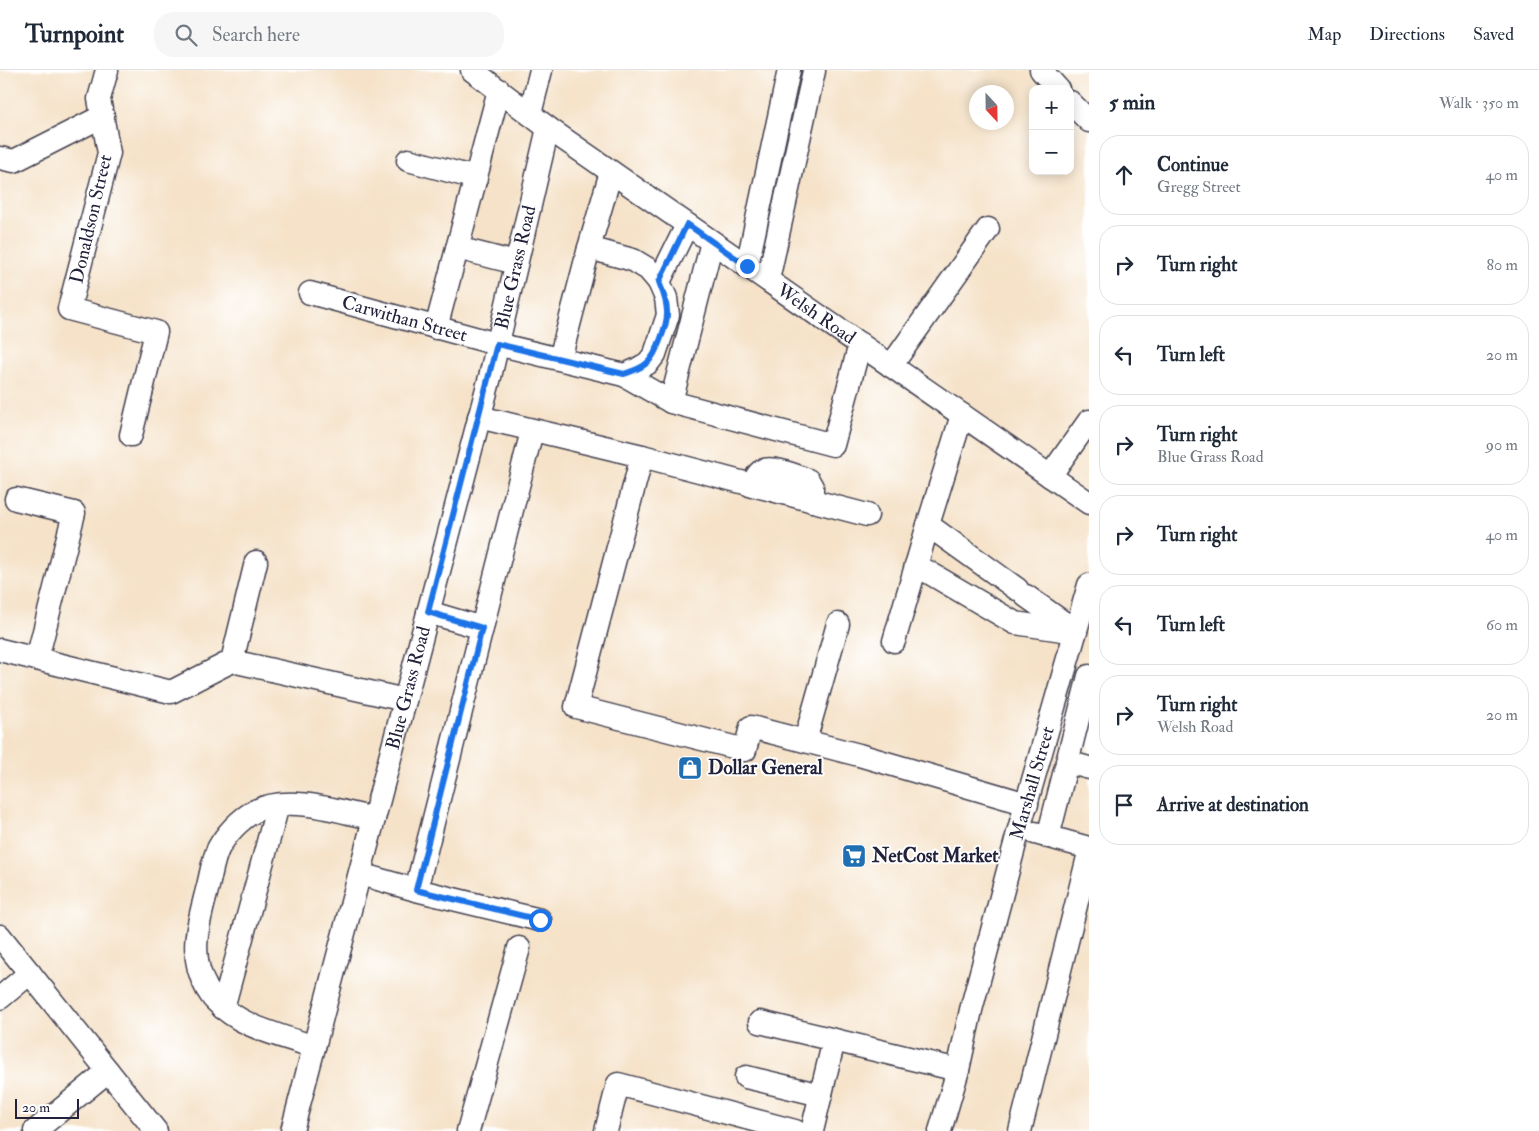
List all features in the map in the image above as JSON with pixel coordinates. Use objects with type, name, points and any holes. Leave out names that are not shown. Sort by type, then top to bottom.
[{"type":"street","name":"Donaldson Street","points":[[107,70],[99,99],[109,153],[69,308],[156,332],[131,435]]},
{"type":"street","name":"Welsh Road","points":[[472,70],[548,128],[1089,503]]},
{"type":"street","points":[[530,114],[541,70]]},
{"type":"street","points":[[747,266],[789,70]]},
{"type":"street","points":[[1041,70],[1054,85]]},
{"type":"street","points":[[768,280],[814,71]]},
{"type":"street","points":[[436,328],[499,90]]},
{"type":"street","points":[[1074,106],[1089,121]]},
{"type":"street","points":[[0,158],[14,161],[102,116]]},
{"type":"street","name":"Blue Grass Road","points":[[292,1131],[479,417],[548,128]]},
{"type":"street","points":[[408,160],[476,178]]},
{"type":"street","points":[[560,360],[611,172]]},
{"type":"street","points":[[659,282],[687,224]]},
{"type":"street","points":[[891,366],[988,229]]},
{"type":"street","points":[[671,402],[712,242]]},
{"type":"street","points":[[457,248],[516,263]]},
{"type":"street","points":[[589,248],[633,260],[648,269],[659,282],[666,298],[668,315],[655,354],[638,369],[624,374]]},
{"type":"street","name":"Carwithan Street","points":[[310,293],[497,344],[624,374],[671,402],[833,445],[860,344]]},
{"type":"street","points":[[894,641],[962,415]]},
{"type":"street","points":[[479,417],[642,456],[866,515]]},
{"type":"street","points":[[1050,476],[1089,421]]},
{"type":"street","points":[[416,890],[532,431]]},
{"type":"street","points":[[642,456],[576,707],[745,750],[751,727],[859,755],[1027,804]]},
{"type":"street","points":[[16,500],[74,513],[37,659]]},
{"type":"street","points":[[928,525],[1076,632]]},
{"type":"street","points":[[232,661],[256,562]]},
{"type":"street","points":[[916,565],[1015,624],[1076,632]]},
{"type":"street","name":"Marshall Street","points":[[958,1070],[971,1010],[1019,829],[1088,590]]},
{"type":"street","points":[[428,612],[482,628]]},
{"type":"street","points":[[805,741],[838,624]]},
{"type":"street","points":[[0,650],[171,692],[232,661],[405,700]]},
{"type":"street","points":[[1048,837],[1089,676]]},
{"type":"street","points":[[1067,762],[1089,768]]},
{"type":"street","points":[[314,1047],[234,1018],[214,1000],[201,977],[195,951],[198,925],[218,849],[233,827],[255,811],[278,804],[308,804],[374,819]]},
{"type":"street","points":[[223,1008],[278,804]]},
{"type":"street","points":[[1019,829],[1089,848]]},
{"type":"street","points":[[1020,1131],[1089,853]]},
{"type":"street","points":[[360,874],[416,890],[540,920]]},
{"type":"street","points":[[0,936],[156,1131]]},
{"type":"street","points":[[468,1131],[518,948]]},
{"type":"street","points":[[0,998],[30,973]]},
{"type":"street","points":[[760,1022],[958,1070],[940,1131]]},
{"type":"street","points":[[812,1131],[834,1040]]},
{"type":"street","points":[[35,1131],[108,1071]]},
{"type":"street","points":[[746,1078],[821,1095]]},
{"type":"street","points":[[606,1131],[618,1084],[795,1131]]},
{"type":"place","name":"Dollar General","points":[[690,768]]},
{"type":"place","name":"NetCost Market","points":[[854,856]]},
{"type":"route","points":[[540,920],[416,890],[482,628],[428,612],[497,344],[624,374],[638,369],[655,354],[668,315],[666,298],[659,282],[687,224],[747,266]]}]
